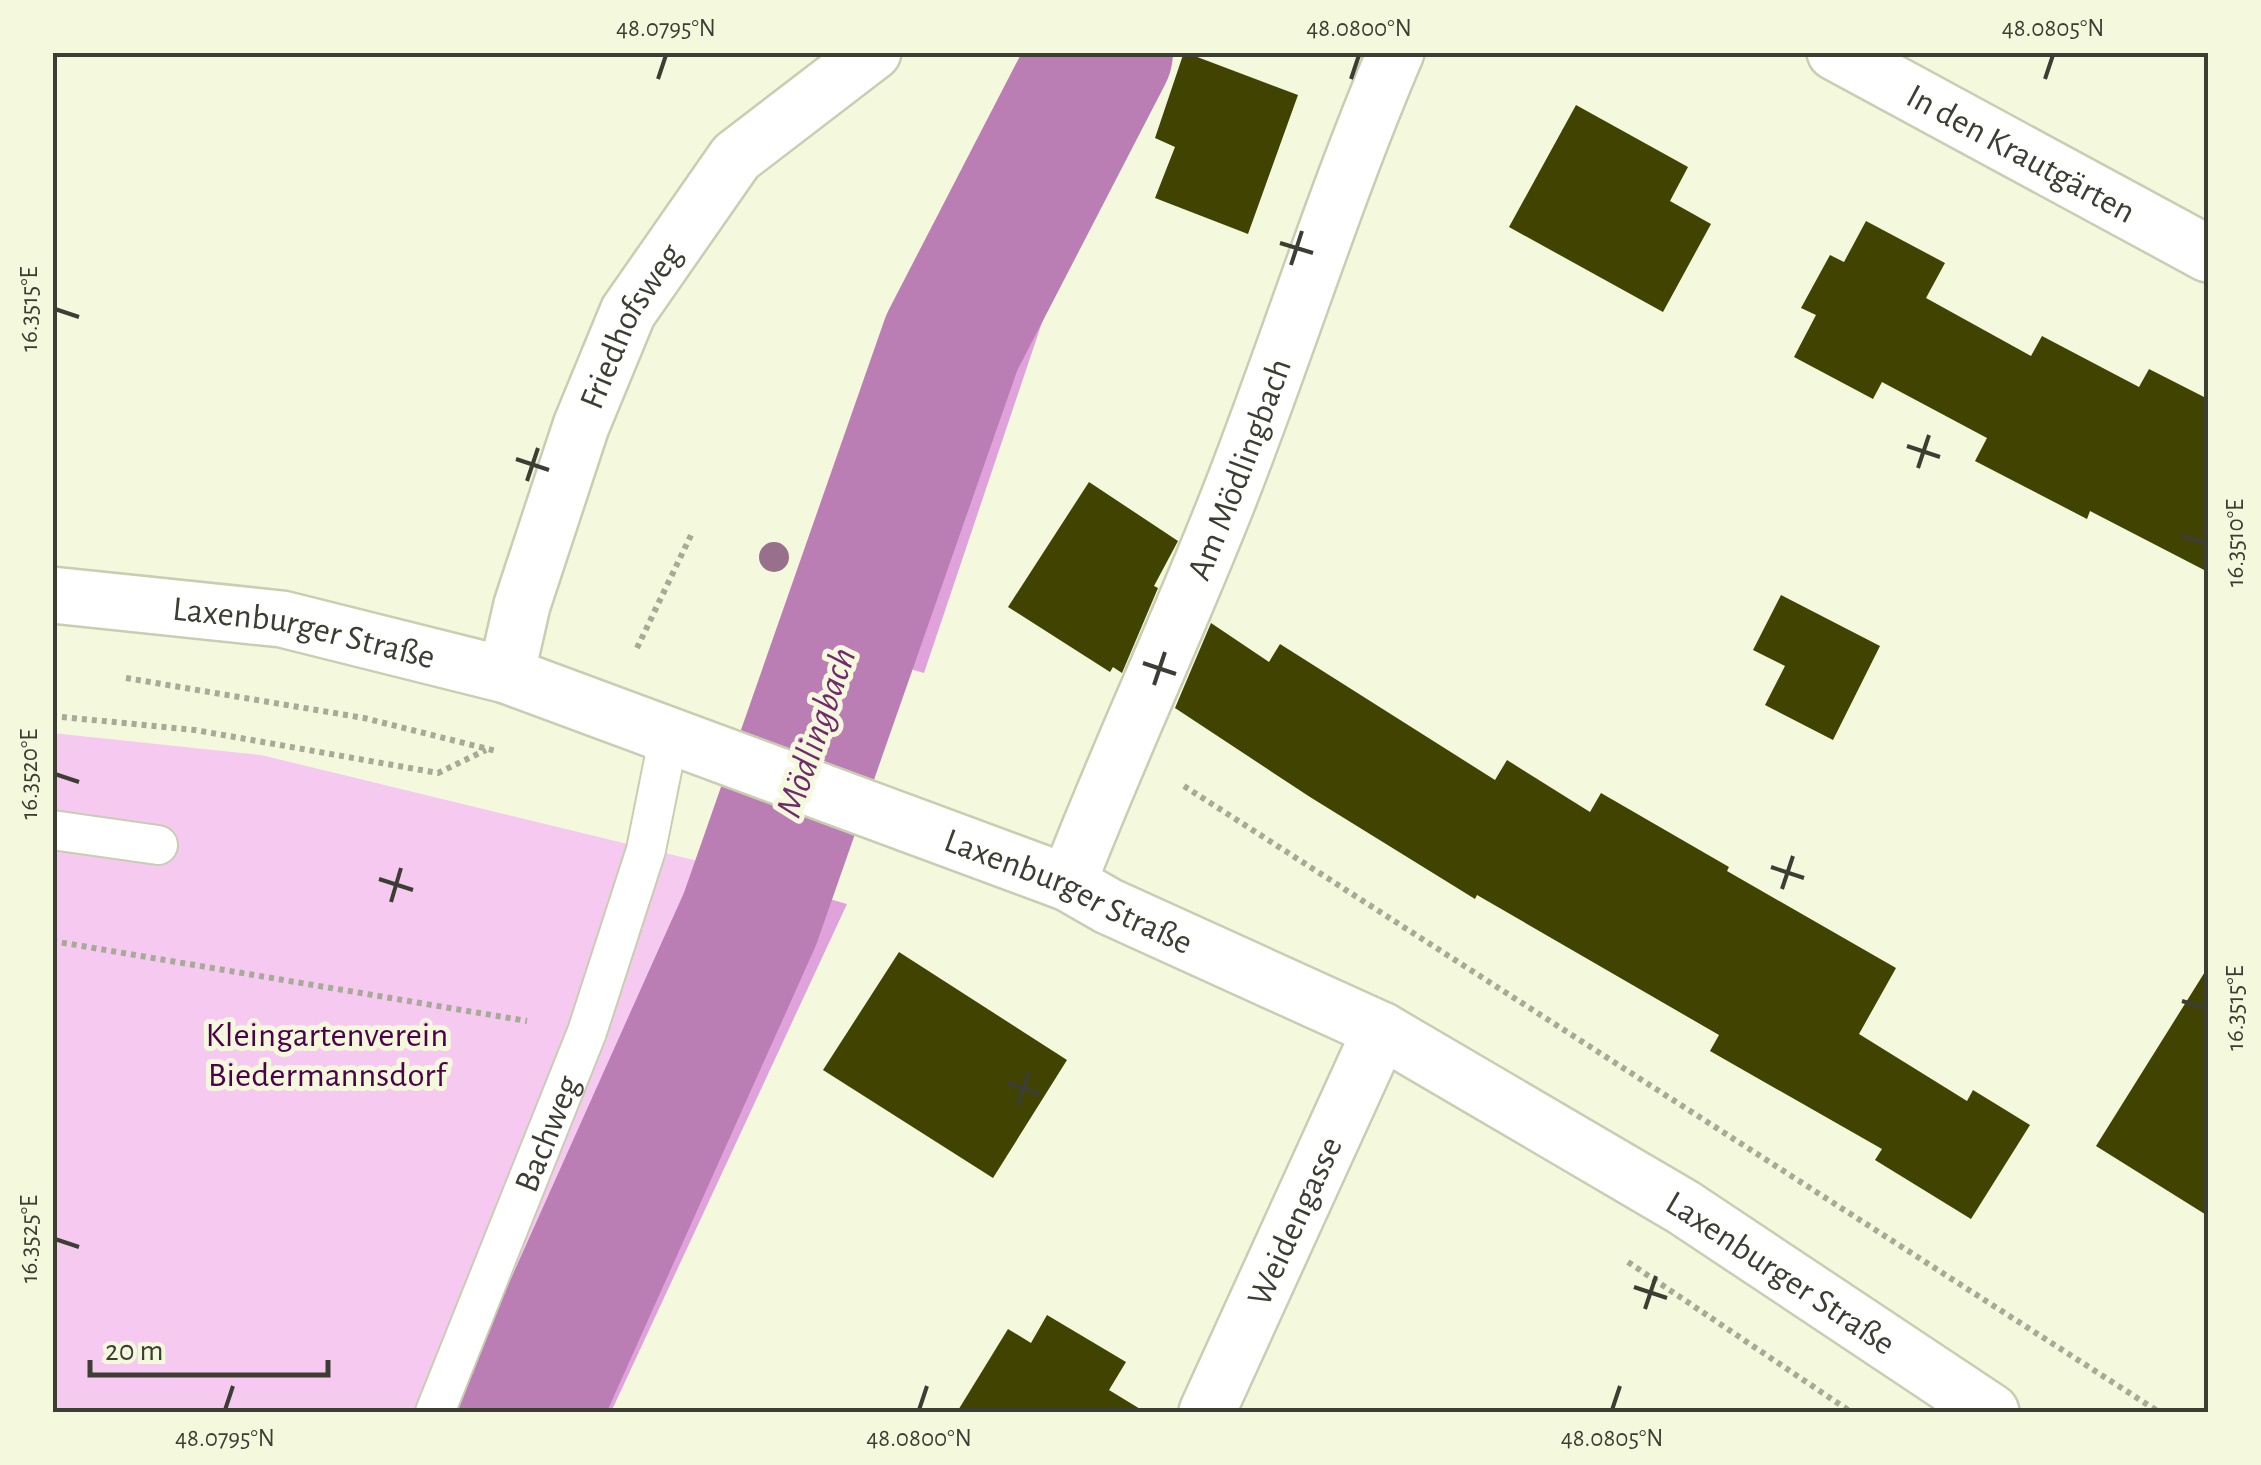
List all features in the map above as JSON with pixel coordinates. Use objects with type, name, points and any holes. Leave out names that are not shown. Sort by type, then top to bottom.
[{"type":"street","name":"Friedhofsweg","points":[[506,675],[522,605],[581,426],[628,312],[736,157],[873,52]]},
{"type":"street","name":"Am Mödlingbach","points":[[1068,883],[1118,754],[1231,492],[1357,144],[1396,52]]},
{"type":"street","name":"In den Krautgärten","points":[[1835,52],[2208,254]]},
{"type":"street","name":"Laxenburger Straße","points":[[52,595],[282,619],[506,675],[1068,883],[1108,906],[1381,1030],[1682,1207],[1991,1412]]},
{"type":"street","name":"Weidengasse","points":[[1207,1412],[1381,1030]]},
{"type":"lane","name":"Bachweg","points":[[435,1412],[587,1032],[682,739]]},
{"type":"lane","points":[[52,830],[158,845]]},
{"type":"path","points":[[636,651],[692,531]]},
{"type":"path","points":[[52,716],[195,730],[438,773],[489,749],[364,718],[111,675]]},
{"type":"path","points":[[1179,783],[2159,1412]]},
{"type":"path","points":[[52,941],[587,1032]]},
{"type":"path","points":[[1625,1259],[1851,1412]]},
{"type":"green space","name":"Kleingartenverein Biedermannsdorf","points":[[52,733],[261,755],[702,862],[474,1412],[53,1412]]},
{"type":"shaded area","points":[[1044,53],[1140,53],[1124,79],[924,673],[777,630],[857,409]]},
{"type":"shaded area","points":[[702,862],[847,904],[611,1412],[474,1412]]},
{"type":"building","points":[[1184,52],[1298,95],[1248,234],[1155,198],[1175,147],[1155,138]]},
{"type":"building","points":[[1576,105],[1688,167],[1670,201],[1711,224],[1663,312],[1509,227]]},
{"type":"building","points":[[1866,221],[1945,263],[1926,298],[2031,356],[2042,336],[2139,387],[2149,369],[2208,399],[2208,572],[2090,511],[2087,519],[1975,461],[1987,438],[1882,382],[1873,399],[1794,357],[1816,315],[1801,308],[1830,255],[1844,262]]},
{"type":"building","points":[[1089,482],[1178,541],[1154,586],[1158,588],[1122,673],[1113,667],[1110,672],[1008,607]]},
{"type":"building","points":[[1781,595],[1880,646],[1833,740],[1765,705],[1785,666],[1753,650]]},
{"type":"building","points":[[1211,623],[1269,662],[1280,644],[1495,780],[1507,760],[1590,812],[1601,793],[1896,968],[1859,1034],[1967,1101],[1973,1090],[2030,1125],[1971,1219],[1875,1160],[1882,1149],[1710,1051],[1719,1035],[1477,895],[1475,899],[1175,708]]},
{"type":"building","points":[[899,952],[1067,1060],[993,1178],[823,1070]]},
{"type":"building","points":[[2208,967],[2208,1216],[2096,1146]]},
{"type":"building","points":[[1047,1315],[1126,1362],[1109,1390],[1145,1412],[957,1412],[1008,1329],[1031,1343]]},
{"type":"waterway","name":"Mödlingbach","points":[[529,1412],[750,919],[952,342],[1102,52]]}]
